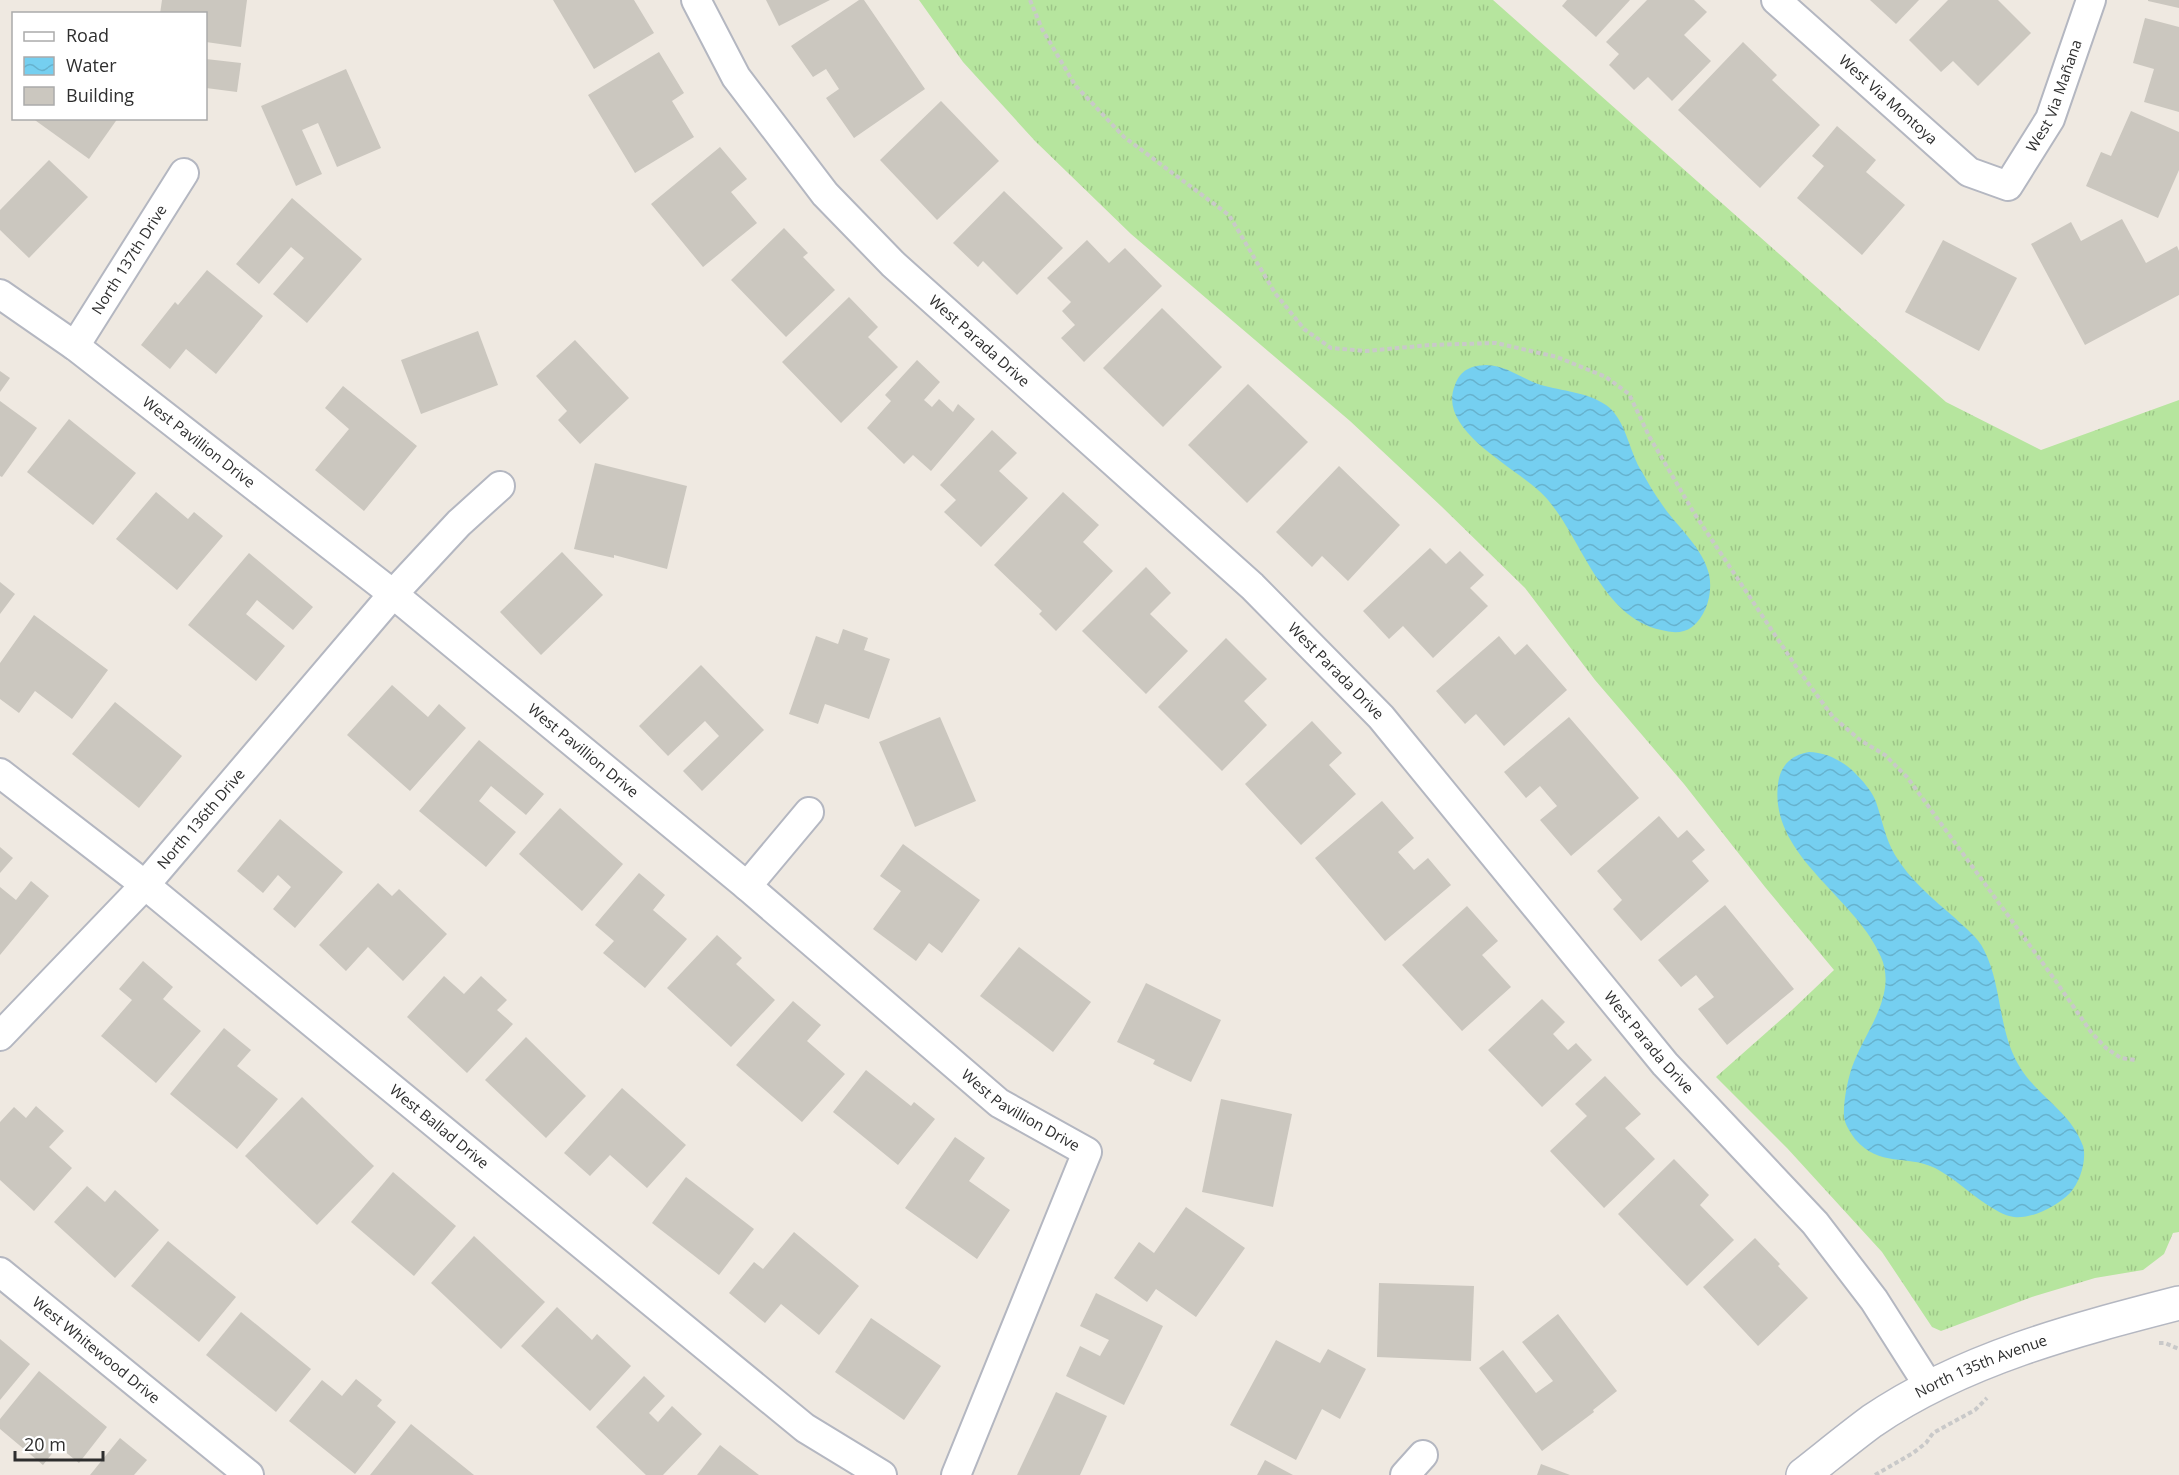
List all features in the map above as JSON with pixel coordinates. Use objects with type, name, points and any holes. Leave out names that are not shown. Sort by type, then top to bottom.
[{"type":"street","name":"West Parada Drive","points":[[696,0],[736,77],[825,194],[893,264],[1252,585],[1381,717],[1665,1064],[1815,1223],[1874,1300],[1930,1388]]},
{"type":"street","name":"West Via Montoya","points":[[1776,0],[1970,172],[2008,186]]},
{"type":"street","name":"West Via Mañana","points":[[2008,186],[2050,119],[2091,0]]},
{"type":"street","name":"North 137th Drive","points":[[75,346],[184,173]]},
{"type":"street","name":"West Pavillion Drive","points":[[0,294],[75,346],[393,594],[747,886],[999,1103],[1087,1152],[956,1475]]},
{"type":"street","points":[[393,594],[459,523],[500,486]]},
{"type":"street","name":"North 136th Drive","points":[[0,1036],[145,885],[393,594]]},
{"type":"street","name":"West Ballad Drive","points":[[0,773],[145,885],[805,1428],[882,1475]]},
{"type":"street","points":[[747,886],[809,812]]},
{"type":"street","name":"West Whitewood Drive","points":[[0,1272],[249,1475]]},
{"type":"street","name":"North 135th Avenue","points":[[1803,1475],[1873,1421],[1930,1388],[2013,1350],[2179,1303]]},
{"type":"path","points":[[1030,0],[1042,29],[1075,85],[1124,137],[1229,215],[1275,293],[1304,329],[1331,348],[1366,351],[1430,345],[1496,344],[1557,357],[1606,377],[1629,394],[1648,436],[1694,513],[1797,669],[1833,717],[1860,740],[1885,755],[1907,777],[2091,1032],[2106,1048],[2121,1058],[2135,1060]]},
{"type":"path","points":[[2156,1343],[2165,1343],[2179,1349]]},
{"type":"path","points":[[1875,1475],[1913,1453],[1926,1443],[1933,1433],[1975,1410],[1996,1393]]},
{"type":"green space","points":[[919,0],[1493,0],[1946,402],[2041,450],[2179,400],[2179,1232],[2173,1233],[2164,1254],[2143,1270],[2095,1278],[2035,1296],[1941,1331],[1932,1327],[1882,1252],[1787,1148],[1716,1077],[1834,970],[1684,784],[1595,680],[1525,588],[1350,421],[1131,234],[1035,141],[963,62]]},
{"type":"water","points":[[1486,365],[1508,370],[1541,385],[1591,397],[1613,411],[1623,427],[1638,464],[1651,488],[1667,512],[1695,545],[1706,564],[1710,581],[1708,603],[1702,616],[1692,627],[1679,632],[1666,631],[1644,624],[1626,612],[1597,578],[1548,500],[1469,435],[1458,419],[1452,402],[1455,385],[1460,375],[1467,369]]},
{"type":"water","points":[[1809,752],[1827,755],[1839,761],[1850,768],[1860,779],[1874,798],[1889,842],[1901,864],[1922,889],[1975,937],[1984,950],[1994,978],[2007,1036],[2018,1064],[2025,1075],[2070,1123],[2083,1146],[2082,1171],[2077,1183],[2070,1193],[2052,1207],[2037,1214],[2021,1217],[1999,1212],[1935,1168],[1874,1154],[1864,1148],[1848,1129],[1844,1111],[1848,1082],[1854,1062],[1883,998],[1885,971],[1881,957],[1869,935],[1800,855],[1787,833],[1779,810],[1778,784],[1781,772],[1787,762]]},
{"type":"building","points":[[162,0],[247,0],[241,47],[207,42],[207,12],[160,12]]},
{"type":"building","points":[[553,0],[634,0],[654,33],[594,69]]},
{"type":"building","points":[[766,0],[830,0],[779,26]]},
{"type":"building","points":[[859,0],[864,0],[925,89],[854,138],[826,98],[839,89],[826,69],[813,77],[791,46]]},
{"type":"building","points":[[1567,0],[1630,0],[1596,37],[1562,6]]},
{"type":"building","points":[[1647,0],[1694,0],[1707,12],[1684,35],[1711,61],[1672,101],[1648,77],[1634,90],[1609,65],[1619,54],[1606,42]]},
{"type":"building","points":[[1870,0],[1919,0],[1896,24]]},
{"type":"building","points":[[1948,0],[1998,0],[2031,33],[1978,86],[1953,61],[1941,72],[1909,40]]},
{"type":"building","points":[[2179,0],[2179,8],[2148,1]]},
{"type":"building","points":[[2145,18],[2179,27],[2179,112],[2144,102],[2154,69],[2133,63]]},
{"type":"building","points":[[1743,42],[1777,75],[1772,80],[1820,125],[1760,188],[1678,110]]},
{"type":"building","points":[[659,52],[684,93],[672,101],[694,137],[635,173],[588,95]]},
{"type":"building","points":[[207,59],[241,63],[237,92],[207,88]]},
{"type":"building","points":[[346,69],[381,148],[337,167],[318,123],[302,130],[322,174],[296,186],[261,106]]},
{"type":"building","points":[[941,101],[999,161],[937,220],[880,160]]},
{"type":"building","points":[[2131,111],[2179,132],[2179,170],[2158,218],[2086,186],[2101,152],[2111,156]]},
{"type":"building","points":[[35,120],[117,120],[89,159]]},
{"type":"building","points":[[1837,126],[1876,160],[1866,172],[1905,205],[1862,255],[1797,198],[1824,166],[1812,156]]},
{"type":"building","points":[[720,147],[747,179],[731,192],[757,223],[703,267],[651,204]]},
{"type":"building","points":[[49,160],[88,197],[29,258],[0,230],[0,210]]},
{"type":"building","points":[[1004,191],[1063,248],[1017,295],[983,261],[978,267],[953,243]]},
{"type":"building","points":[[292,198],[362,259],[307,323],[273,294],[304,258],[291,247],[259,284],[236,264]]},
{"type":"building","points":[[2122,219],[2146,263],[2177,246],[2179,295],[2085,345],[2031,244],[2071,222],[2081,241]]},
{"type":"building","points":[[784,228],[808,253],[803,257],[835,290],[786,337],[731,280]]},
{"type":"building","points":[[1087,240],[1109,263],[1125,248],[1162,286],[1084,362],[1061,338],[1075,325],[1062,311],[1071,302],[1047,278]]},
{"type":"building","points":[[1943,240],[2017,278],[1979,351],[1905,312]]},
{"type":"building","points":[[207,270],[263,316],[216,374],[186,349],[170,369],[141,345],[175,302],[178,305]]},
{"type":"building","points":[[849,297],[878,327],[868,337],[898,367],[841,423],[782,362]]},
{"type":"building","points":[[1162,308],[1222,367],[1163,427],[1103,368]]},
{"type":"building","points":[[478,331],[498,385],[421,414],[401,360]]},
{"type":"building","points":[[575,340],[629,398],[580,444],[558,420],[567,411],[536,376]]},
{"type":"building","points":[[917,360],[940,382],[924,400],[932,407],[939,399],[953,412],[958,404],[975,419],[931,471],[913,455],[904,464],[867,428],[891,401],[885,395]]},
{"type":"building","points":[[0,371],[10,378],[0,392]]},
{"type":"building","points":[[1248,384],[1308,442],[1247,503],[1188,445]]},
{"type":"building","points":[[343,386],[417,446],[364,511],[315,470],[349,429],[325,408]]},
{"type":"building","points":[[0,401],[37,428],[2,477],[0,476]]},
{"type":"building","points":[[69,419],[136,473],[93,525],[27,472]]},
{"type":"building","points":[[992,430],[1017,453],[999,471],[1028,498],[981,547],[944,512],[956,500],[940,485]]},
{"type":"building","points":[[595,463],[687,486],[667,569],[614,555],[614,558],[574,549]]},
{"type":"building","points":[[1339,466],[1400,525],[1348,581],[1322,556],[1312,567],[1276,532]]},
{"type":"building","points":[[156,492],[188,519],[194,512],[223,536],[177,590],[116,539]]},
{"type":"building","points":[[1063,492],[1099,525],[1083,542],[1113,571],[1056,631],[1039,614],[1042,611],[994,565]]},
{"type":"building","points":[[1430,548],[1446,564],[1460,551],[1484,575],[1470,588],[1488,606],[1433,658],[1403,626],[1389,639],[1363,611]]},
{"type":"building","points":[[562,552],[603,595],[541,655],[500,612]]},
{"type":"building","points":[[249,553],[313,607],[293,630],[257,600],[246,614],[285,646],[256,681],[188,625]]},
{"type":"building","points":[[1146,567],[1171,593],[1150,614],[1188,651],[1146,694],[1082,631]]},
{"type":"building","points":[[0,582],[15,594],[0,614]]},
{"type":"building","points":[[34,615],[108,670],[72,719],[35,691],[19,713],[0,699],[0,663]]},
{"type":"building","points":[[843,629],[868,638],[864,650],[890,659],[869,719],[825,704],[818,724],[789,714],[816,636],[838,644]]},
{"type":"building","points":[[1499,636],[1515,655],[1527,644],[1567,690],[1504,746],[1476,714],[1465,724],[1436,691]]},
{"type":"building","points":[[1226,638],[1267,679],[1244,701],[1267,725],[1222,771],[1158,707]]},
{"type":"building","points":[[701,665],[764,730],[702,791],[683,771],[719,736],[705,721],[668,756],[639,726]]},
{"type":"building","points":[[392,685],[428,717],[439,704],[466,728],[410,791],[347,735]]},
{"type":"building","points":[[115,702],[182,756],[139,808],[72,754]]},
{"type":"building","points":[[940,717],[976,801],[915,827],[879,742]]},
{"type":"building","points":[[1569,717],[1639,798],[1571,856],[1540,820],[1557,806],[1540,786],[1526,798],[1504,772]]},
{"type":"building","points":[[1312,721],[1342,753],[1329,765],[1356,794],[1301,845],[1245,784]]},
{"type":"building","points":[[479,740],[544,794],[526,815],[491,786],[479,801],[516,832],[486,867],[419,811]]},
{"type":"building","points":[[1382,801],[1414,838],[1398,852],[1414,870],[1428,858],[1451,885],[1385,941],[1315,858]]},
{"type":"building","points":[[560,808],[623,864],[582,911],[519,854]]},
{"type":"building","points":[[1659,816],[1678,838],[1687,830],[1705,850],[1692,861],[1709,881],[1641,941],[1613,909],[1622,900],[1597,871]]},
{"type":"building","points":[[280,819],[343,872],[295,928],[273,909],[291,887],[278,875],[263,893],[237,871]]},
{"type":"building","points":[[903,844],[980,900],[942,953],[929,943],[916,961],[873,929],[901,891],[880,876]]},
{"type":"building","points":[[0,847],[13,858],[0,873]]},
{"type":"building","points":[[639,873],[665,895],[653,910],[687,939],[645,988],[603,953],[614,941],[595,925]]},
{"type":"building","points":[[31,881],[49,896],[0,955],[0,887],[16,900]]},
{"type":"building","points":[[378,883],[392,896],[399,889],[447,934],[403,981],[368,947],[346,971],[319,945]]},
{"type":"building","points":[[1725,905],[1794,989],[1727,1045],[1698,1009],[1714,997],[1696,975],[1681,987],[1658,960]]},
{"type":"building","points":[[1467,906],[1498,941],[1482,955],[1511,987],[1462,1031],[1402,965]]},
{"type":"building","points":[[717,935],[742,958],[736,964],[775,1000],[731,1047],[667,988]]},
{"type":"building","points":[[1019,947],[1091,1002],[1053,1052],[980,996]]},
{"type":"building","points":[[143,961],[173,987],[163,999],[201,1031],[156,1083],[101,1036],[132,1000],[119,989]]},
{"type":"building","points":[[444,976],[464,994],[481,976],[507,1000],[497,1010],[513,1024],[467,1073],[407,1017]]},
{"type":"building","points":[[1146,983],[1221,1020],[1191,1082],[1153,1064],[1155,1060],[1117,1042]]},
{"type":"building","points":[[1542,999],[1565,1022],[1553,1034],[1568,1050],[1576,1043],[1592,1060],[1542,1107],[1488,1050]]},
{"type":"building","points":[[793,1001],[821,1025],[807,1041],[845,1074],[802,1122],[736,1065]]},
{"type":"building","points":[[224,1028],[251,1050],[237,1066],[278,1099],[237,1149],[170,1094]]},
{"type":"building","points":[[526,1037],[586,1096],[546,1138],[485,1080]]},
{"type":"building","points":[[866,1070],[911,1106],[914,1102],[935,1119],[898,1165],[833,1112]]},
{"type":"building","points":[[1605,1076],[1641,1114],[1625,1128],[1655,1159],[1604,1208],[1550,1151],[1587,1116],[1575,1104]]},
{"type":"building","points":[[622,1088],[686,1145],[647,1188],[610,1155],[590,1176],[564,1153]]},
{"type":"building","points":[[302,1097],[374,1166],[317,1225],[245,1156]]},
{"type":"building","points":[[1221,1099],[1292,1114],[1273,1207],[1202,1192]]},
{"type":"building","points":[[36,1106],[64,1131],[49,1147],[72,1168],[34,1211],[0,1180],[0,1122],[14,1107],[26,1118]]},
{"type":"building","points":[[955,1137],[985,1158],[969,1181],[1010,1210],[977,1259],[905,1208]]},
{"type":"building","points":[[1674,1159],[1709,1195],[1700,1205],[1734,1240],[1687,1286],[1618,1214]]},
{"type":"building","points":[[393,1172],[456,1226],[414,1276],[351,1222]]},
{"type":"building","points":[[686,1177],[754,1229],[719,1275],[652,1223]]},
{"type":"building","points":[[87,1186],[105,1202],[115,1190],[159,1230],[115,1278],[54,1222]]},
{"type":"building","points":[[1186,1207],[1245,1248],[1196,1317],[1156,1289],[1147,1302],[1114,1278],[1139,1242],[1154,1253]]},
{"type":"building","points":[[794,1232],[859,1286],[819,1335],[781,1304],[765,1323],[729,1293],[754,1262],[763,1269]]},
{"type":"building","points":[[474,1236],[545,1302],[501,1349],[431,1283]]},
{"type":"building","points":[[1755,1238],[1808,1298],[1758,1346],[1703,1287]]},
{"type":"building","points":[[168,1241],[236,1297],[199,1342],[131,1286]]},
{"type":"building","points":[[1379,1283],[1474,1286],[1471,1361],[1377,1357]]},
{"type":"building","points":[[1096,1293],[1163,1326],[1124,1405],[1066,1376],[1080,1346],[1100,1356],[1109,1340],[1080,1326]]},
{"type":"building","points":[[557,1307],[592,1340],[597,1334],[631,1366],[590,1411],[521,1346]]},
{"type":"building","points":[[241,1312],[311,1369],[276,1412],[206,1355]]},
{"type":"building","points":[[1558,1314],[1617,1391],[1593,1410],[1594,1412],[1542,1451],[1479,1368],[1503,1350],[1536,1393],[1553,1381],[1522,1342]]},
{"type":"building","points":[[871,1318],[941,1366],[904,1420],[835,1372]]},
{"type":"building","points":[[0,1339],[30,1364],[0,1400]]},
{"type":"building","points":[[1276,1340],[1320,1363],[1328,1349],[1366,1369],[1340,1419],[1322,1409],[1296,1460],[1230,1425]]},
{"type":"building","points":[[39,1371],[107,1427],[79,1463],[58,1446],[43,1465],[0,1429],[0,1419]]},
{"type":"building","points":[[644,1376],[665,1396],[649,1413],[658,1422],[672,1406],[702,1434],[663,1475],[646,1475],[596,1427]]},
{"type":"building","points":[[356,1379],[382,1400],[377,1406],[396,1422],[355,1474],[289,1421],[322,1380],[342,1396]]},
{"type":"building","points":[[1056,1392],[1107,1416],[1080,1475],[1017,1475]]},
{"type":"building","points":[[411,1424],[474,1475],[370,1475]]},
{"type":"building","points":[[120,1438],[147,1460],[134,1475],[90,1475]]},
{"type":"building","points":[[720,1445],[759,1475],[697,1475]]},
{"type":"building","points":[[1265,1460],[1293,1475],[1257,1475]]},
{"type":"building","points":[[1541,1464],[1570,1475],[1537,1475]]}]
